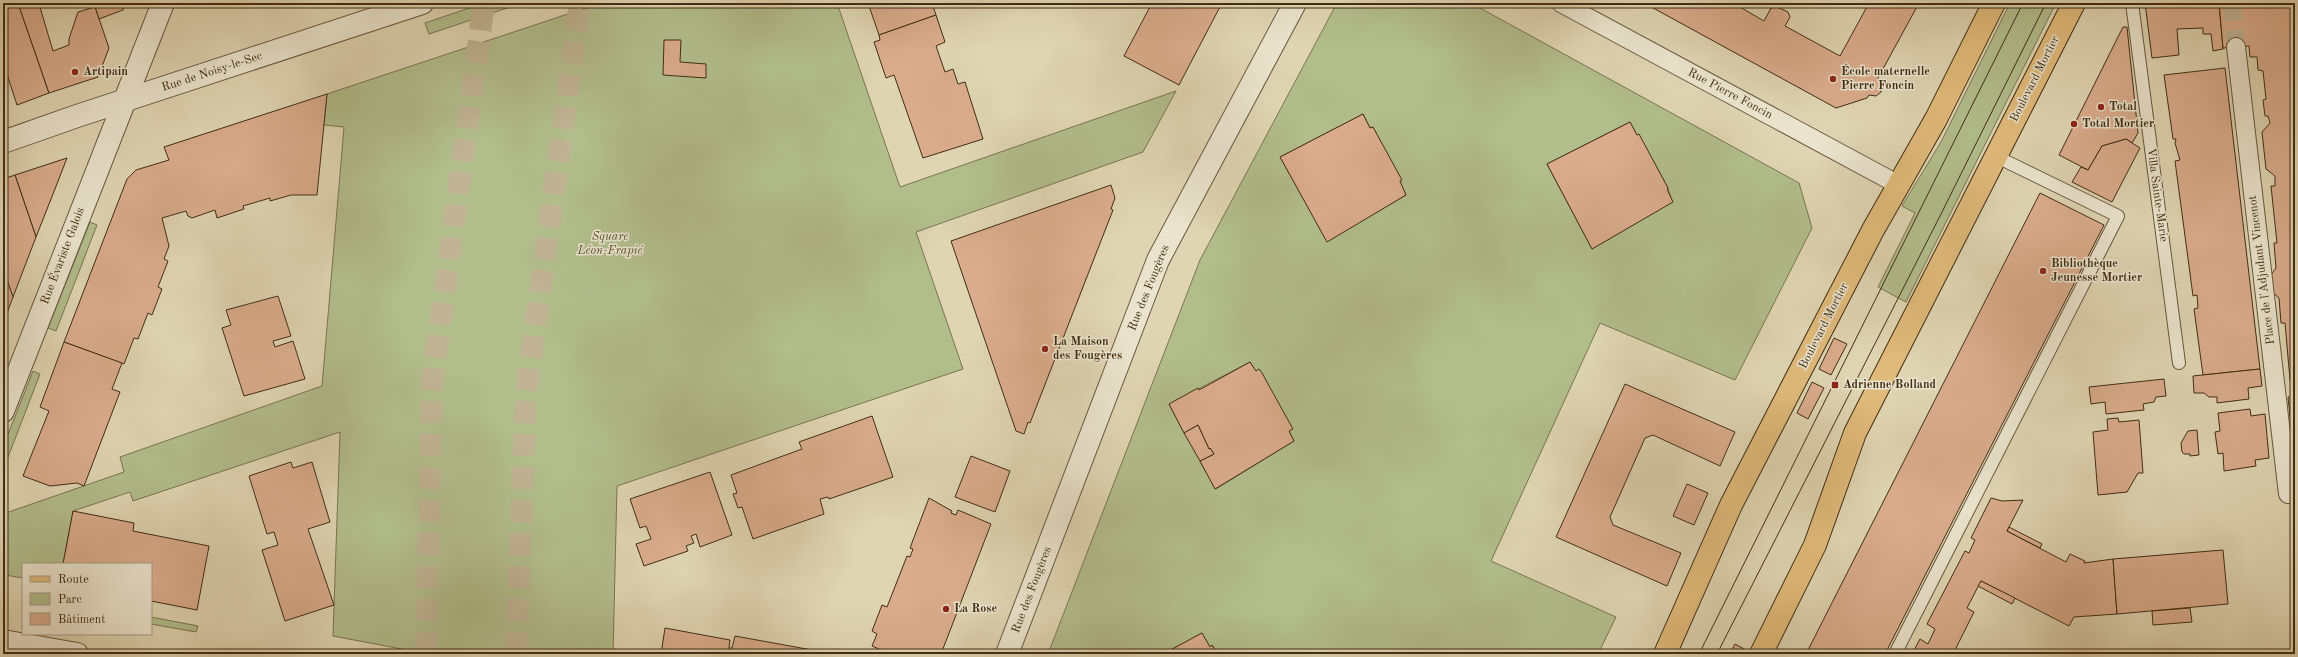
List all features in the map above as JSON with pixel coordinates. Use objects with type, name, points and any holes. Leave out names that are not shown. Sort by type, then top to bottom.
[{"type":"main road","name":"Boulevard Mortier","points":[[1665,654],[1731,505],[1873,230],[1936,119],[1994,3]]},
{"type":"main road","name":"Boulevard Mortier","points":[[1761,654],[1815,545],[1855,433],[2074,3]]},
{"type":"street","name":"Rue Évariste Galois","points":[[3,411],[162,3]]},
{"type":"street","name":"Rue de Noisy-le-Sec","points":[[3,142],[422,3]]},
{"type":"street","name":"Rue des Fougères","points":[[1007,654],[1158,260],[1295,3]]},
{"type":"street","name":"Rue Pierre Foncin","points":[[1562,3],[1899,185]]},
{"type":"street","name":"Place de l'Adjudant Vincenot","points":[[2236,47],[2288,494]]},
{"type":"street","points":[[3,641],[77,654]]},
{"type":"lane","name":"Villa Sainte-Marie","points":[[2132,3],[2179,363]]},
{"type":"lane","points":[[1895,654],[2118,216],[1995,156]]},
{"type":"green space","points":[[484,3],[522,3],[429,34],[425,23]]},
{"type":"green space","name":"Square Léon-Frapié","points":[[601,3],[837,3],[900,187],[1176,91],[1143,152],[916,232],[963,369],[617,486],[613,654],[428,654],[333,636],[340,432],[133,501],[130,492],[73,511],[63,563],[22,563],[22,578],[5,575],[3,571],[3,514],[124,472],[120,457],[322,386],[344,127],[324,125],[327,94]]},
{"type":"green space","points":[[1337,3],[1471,3],[1799,183],[1812,228],[1735,380],[1600,323],[1491,561],[1616,617],[1598,654],[1217,654],[1213,646],[1210,647],[1202,633],[1163,654],[1048,654],[1200,260]],"holes":[[[1363,114],[1370,128],[1373,127],[1406,195],[1327,241],[1280,157]],[[1630,122],[1637,135],[1639,135],[1668,188],[1672,202],[1592,249],[1547,164]],[[1250,362],[1292,429],[1289,431],[1294,441],[1216,489],[1200,462],[1214,454],[1184,433],[1169,404]]]},
{"type":"green space","points":[[2010,3],[2056,3],[1906,302],[1878,287],[1915,213],[1902,206],[1941,142]]},
{"type":"green space","points":[[90,222],[97,225],[56,331],[48,328]]},
{"type":"green space","points":[[33,371],[40,374],[3,470],[3,447]]},
{"type":"green space","points":[[152,617],[198,626],[196,632],[152,624]]},
{"type":"building","points":[[3,3],[18,3],[49,93],[17,105],[3,62]]},
{"type":"building","points":[[18,3],[39,4],[53,51],[69,45],[69,39],[78,12],[95,7],[109,48],[98,77],[49,93]]},
{"type":"building","points":[[94,3],[126,3],[123,10],[99,19]]},
{"type":"building","points":[[868,3],[932,3],[936,15],[879,35]]},
{"type":"building","points":[[1152,3],[1222,3],[1179,85],[1124,56]]},
{"type":"building","points":[[1644,3],[1733,3],[1764,21],[1771,8],[1777,7],[1788,12],[1790,17],[1785,26],[1840,56],[1869,3],[1919,3],[1878,78],[1882,85],[1881,92],[1876,96],[1869,95],[1867,98],[1836,108]]},
{"type":"building","points":[[2145,3],[2219,3],[2223,49],[2213,51],[2211,34],[2203,34],[2203,28],[2177,29],[2179,55],[2152,58]]},
{"type":"building","points":[[2219,3],[2295,3],[2295,384],[2294,380],[2290,380],[2285,323],[2281,323],[2279,298],[2272,292],[2270,276],[2276,268],[2274,243],[2277,243],[2271,186],[2275,186],[2275,176],[2266,169],[2262,132],[2270,123],[2268,116],[2265,116],[2263,100],[2266,99],[2263,71],[2258,70],[2257,57],[2250,57],[2249,46],[2223,48]]},
{"type":"building","points":[[936,15],[945,42],[936,46],[945,72],[953,69],[958,84],[965,82],[983,139],[923,158],[894,75],[886,78],[874,42],[880,40],[879,35]]},
{"type":"building","points":[[2123,27],[2127,27],[2138,133],[2132,143],[2126,139],[2102,146],[2088,170],[2059,155]]},
{"type":"building","points":[[664,40],[681,40],[680,62],[706,64],[706,78],[663,75]]},
{"type":"building","points":[[2225,68],[2260,369],[2203,375],[2194,309],[2198,308],[2197,295],[2193,296],[2175,161],[2180,160],[2175,143],[2176,139],[2173,139],[2164,75]]},
{"type":"building","points":[[327,94],[317,195],[291,195],[270,201],[270,198],[243,206],[244,209],[217,218],[215,210],[192,218],[188,216],[186,211],[162,218],[169,246],[164,259],[168,261],[158,287],[162,289],[152,315],[148,313],[138,339],[134,338],[124,364],[64,342],[127,179],[136,170],[169,160],[164,147]]},
{"type":"building","points":[[1363,114],[1370,128],[1373,127],[1402,180],[1400,181],[1406,195],[1327,242],[1280,157]]},
{"type":"building","points":[[1630,122],[1637,135],[1639,134],[1668,188],[1667,189],[1673,202],[1592,249],[1547,164]]},
{"type":"building","points":[[2126,139],[2140,148],[2112,202],[2072,182],[2081,167],[2088,170],[2102,146]]},
{"type":"building","points":[[67,158],[53,194],[36,237],[15,175]]},
{"type":"building","points":[[15,175],[36,237],[13,297],[3,271],[3,208],[6,207],[3,202],[3,179]]},
{"type":"building","points":[[1111,185],[1115,198],[1111,209],[1113,210],[1030,423],[1028,422],[1024,434],[1016,431],[951,241]]},
{"type":"building","points":[[2040,193],[2104,225],[1885,654],[1806,654]]},
{"type":"building","points":[[5,274],[13,297],[3,324],[3,275]]},
{"type":"building","points":[[278,296],[291,336],[273,341],[275,347],[293,341],[305,379],[244,396],[222,328],[231,325],[226,310]]},
{"type":"building","points":[[1834,338],[1847,344],[1831,375],[1819,369]]},
{"type":"building","points":[[64,342],[122,363],[112,389],[120,392],[84,486],[77,483],[50,486],[23,476],[49,411],[40,407]]},
{"type":"building","points":[[1250,362],[1256,371],[1259,369],[1262,373],[1293,429],[1289,431],[1294,441],[1215,489],[1200,461],[1214,454],[1210,448],[1209,449],[1198,425],[1184,433],[1169,404],[1198,388],[1199,390]]},
{"type":"building","points":[[2260,369],[2262,386],[2248,388],[2249,399],[2217,403],[2217,397],[2209,397],[2204,393],[2194,393],[2193,376]]},
{"type":"building","points":[[2164,379],[2166,396],[2156,397],[2154,402],[2143,404],[2144,410],[2106,414],[2105,402],[2091,404],[2089,387]]},
{"type":"building","points":[[1812,382],[1824,388],[1808,419],[1797,413]]},
{"type":"building","points":[[1625,384],[1735,432],[1720,466],[1653,435],[1645,438],[1610,517],[1613,525],[1681,553],[1667,586],[1556,537]]},
{"type":"building","points":[[2295,389],[2295,435],[2292,433],[2288,398]]},
{"type":"building","points":[[2250,409],[2251,416],[2265,414],[2269,458],[2255,460],[2256,466],[2224,471],[2223,453],[2218,454],[2215,432],[2220,431],[2218,413]]},
{"type":"building","points":[[872,416],[893,477],[829,499],[828,497],[820,499],[824,514],[753,539],[742,507],[738,508],[733,494],[737,493],[731,475],[802,449],[799,442]]},
{"type":"building","points":[[2118,418],[2119,422],[2139,420],[2143,473],[2138,473],[2127,492],[2098,495],[2093,432],[2108,430],[2107,419]]},
{"type":"building","points":[[1198,425],[1209,449],[1210,448],[1214,454],[1200,461],[1184,433]]},
{"type":"building","points":[[2197,430],[2199,455],[2190,456],[2190,454],[2184,454],[2182,452],[2181,443],[2188,431]]},
{"type":"building","points":[[971,456],[1010,471],[995,512],[955,497]]},
{"type":"building","points":[[291,462],[293,468],[312,462],[330,522],[308,529],[334,605],[285,621],[262,550],[278,545],[274,532],[267,534],[249,476]]},
{"type":"building","points":[[710,472],[732,535],[700,547],[696,534],[691,536],[694,543],[686,546],[688,551],[644,566],[636,544],[651,539],[646,526],[640,528],[630,499]]},
{"type":"building","points":[[1687,484],[1708,493],[1694,525],[1673,516]]},
{"type":"building","points":[[929,498],[952,511],[951,513],[956,515],[958,510],[991,524],[941,654],[877,654],[879,649],[872,646],[877,634],[872,631],[882,605],[887,607],[907,556],[910,557],[913,549],[910,548]]},
{"type":"building","points":[[1991,498],[2002,501],[2023,500],[2007,531],[2066,562],[2070,554],[2085,561],[2084,563],[2113,559],[2117,614],[2074,617],[2069,626],[1981,581],[1967,608],[1974,612],[1953,654],[1912,654],[1920,639],[1928,644],[1935,629],[1927,624],[1965,551],[1969,553],[1975,540],[1971,538]]},
{"type":"building","points":[[73,511],[134,523],[133,531],[209,546],[197,610],[152,601],[152,563],[63,563]]},
{"type":"building","points":[[2009,527],[2042,544],[2040,548],[2007,531]]},
{"type":"building","points":[[2223,550],[2228,604],[2117,614],[2113,559]]},
{"type":"building","points":[[1981,581],[2015,598],[2012,604],[1978,586]]},
{"type":"building","points":[[2190,608],[2192,622],[2153,625],[2152,611]]},
{"type":"building","points":[[665,628],[730,640],[729,648],[732,648],[735,636],[834,654],[661,654]]},
{"type":"building","points":[[1202,633],[1210,647],[1212,645],[1217,654],[1163,654]]},
{"type":"building","points":[[1735,644],[1746,650],[1744,654],[1730,654]]},
{"type":"tunnel","points":[[426,654],[432,382],[484,3]]},
{"type":"tunnel","points":[[516,654],[526,391],[580,3]]},
{"type":"tunnel","points":[[2232,3],[2236,47]]},
{"type":"tram line","points":[[1699,654],[2023,3]]},
{"type":"tram line","points":[[1717,654],[1941,214],[2046,3]]},
{"type":"place","name":"Artipain","points":[[75,72]]},
{"type":"place","name":"École maternelle Pierre Foncin","points":[[1833,79]]},
{"type":"place","name":"Total","points":[[2101,107]]},
{"type":"place","name":"Total Mortier","points":[[2074,124]]},
{"type":"place","name":"Bibliothèque Jeunesse Mortier","points":[[2043,271]]},
{"type":"place","name":"La Maison des Fougères","points":[[1045,349]]},
{"type":"place","name":"Adrienne Bolland","points":[[1835,385]]},
{"type":"place","name":"La Rose","points":[[946,609]]}]
